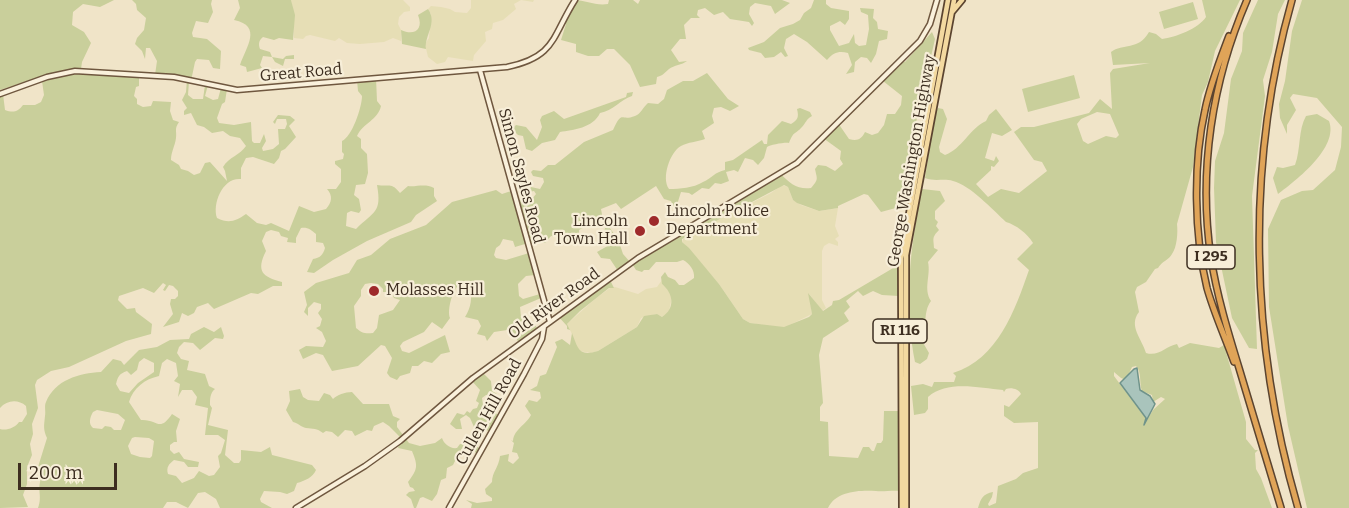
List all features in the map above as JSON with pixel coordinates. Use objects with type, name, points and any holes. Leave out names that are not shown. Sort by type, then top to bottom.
[{"type":"highway","name":"I 295","points":[[1292,0],[1267,122],[1260,192],[1259,252],[1262,322],[1269,381],[1283,451],[1298,508]]},
{"type":"highway","name":"I 295","points":[[1247,1],[1226,57],[1215,104],[1208,151],[1206,199],[1208,235],[1216,282],[1281,508]]},
{"type":"highway","points":[[1247,1],[1230,34],[1205,108],[1199,150],[1197,196],[1207,289],[1251,408]]},
{"type":"main road","name":"George Washington Highway","points":[[904,508],[900,282],[902,247],[948,0]]},
{"type":"main road","name":"George Washington Highway","points":[[903,427],[906,255],[954,0]]},
{"type":"main road","points":[[951,14],[962,0]]},
{"type":"street","name":"Great Road","points":[[0,94],[47,77],[75,72],[166,76],[226,89],[244,90],[516,65],[543,54],[556,38],[575,0]]},
{"type":"street","name":"Old River Road","points":[[296,508],[370,463],[400,441],[473,378],[654,247],[797,163],[914,48],[930,24],[937,0]]},
{"type":"street","name":"Simon Sayles Road","points":[[480,70],[550,322]]},
{"type":"street","name":"Cullen Hill Road","points":[[449,508],[529,364],[542,339],[544,326]]},
{"type":"shaded area","points":[[291,0],[403,0],[410,7],[410,11],[404,12],[399,17],[401,41],[393,38],[384,42],[360,44],[347,43],[339,38],[335,41],[310,35],[303,39],[294,38],[294,15]]},
{"type":"shaded area","points":[[471,0],[521,0],[514,4],[516,9],[503,20],[493,23],[492,29],[485,32],[486,41],[474,55],[473,61],[448,57],[445,62],[437,64],[428,57],[425,44],[429,38],[431,14],[428,9],[431,6],[441,7],[467,13],[471,8]]},
{"type":"shaded area","points":[[782,185],[788,187],[793,200],[801,205],[819,211],[838,208],[835,226],[839,236],[835,239],[838,246],[829,243],[822,251],[822,300],[826,308],[822,311],[809,294],[812,314],[784,328],[750,323],[743,319],[719,284],[682,242],[684,237],[771,193]]},
{"type":"shaded area","points":[[662,280],[662,284],[668,288],[672,297],[666,315],[662,317],[656,314],[641,318],[637,327],[598,351],[591,353],[579,351],[567,324],[595,299],[615,287],[638,294],[646,289],[657,287]]},
{"type":"green space","points":[[0,0],[114,0],[100,7],[83,4],[73,12],[72,25],[84,32],[91,43],[81,69],[45,75],[0,90]]},
{"type":"green space","points":[[132,0],[212,0],[213,12],[208,23],[196,21],[192,33],[193,37],[207,39],[221,51],[220,69],[213,68],[209,60],[197,59],[191,81],[189,81],[188,95],[193,99],[203,99],[205,85],[208,85],[205,96],[213,100],[218,99],[221,88],[227,89],[225,102],[217,118],[219,123],[234,125],[251,122],[254,143],[260,143],[264,134],[266,141],[262,148],[263,151],[273,149],[279,144],[278,129],[285,129],[287,124],[286,119],[277,119],[275,124],[273,122],[278,115],[290,116],[295,120],[289,126],[296,137],[281,151],[274,164],[253,157],[246,158],[241,168],[241,179],[229,182],[220,192],[216,205],[217,218],[232,221],[246,214],[257,223],[266,225],[271,223],[289,231],[299,206],[314,212],[326,209],[331,199],[327,189],[336,189],[341,182],[341,169],[335,161],[343,159],[342,141],[353,128],[360,107],[362,96],[358,91],[357,80],[376,78],[377,101],[381,106],[377,115],[357,136],[361,139],[361,148],[367,154],[368,173],[365,184],[356,185],[354,195],[359,199],[361,210],[359,213],[351,211],[347,213],[346,226],[356,229],[372,215],[378,201],[377,185],[392,186],[400,193],[408,186],[424,185],[434,188],[437,201],[416,215],[411,222],[367,241],[314,273],[307,272],[313,259],[321,256],[325,248],[323,243],[316,242],[316,234],[308,228],[301,228],[296,243],[287,242],[288,238],[281,236],[279,232],[271,230],[266,232],[262,241],[266,251],[261,268],[270,278],[282,282],[282,286],[273,286],[258,294],[251,293],[214,309],[208,303],[197,307],[194,313],[188,316],[182,313],[179,322],[163,327],[173,314],[171,299],[178,296],[178,291],[173,286],[169,285],[165,291],[163,290],[166,285],[163,283],[154,293],[143,288],[119,296],[118,300],[127,309],[135,308],[136,312],[152,324],[151,334],[126,341],[69,367],[51,371],[37,380],[35,385],[38,408],[32,424],[33,434],[30,444],[32,455],[27,467],[27,484],[23,495],[28,507],[0,508],[0,429],[5,430],[22,422],[27,414],[26,406],[16,401],[6,403],[0,408],[0,95],[3,94],[5,110],[13,112],[23,105],[35,105],[41,102],[44,95],[42,81],[78,74],[139,75],[139,86],[136,87],[134,96],[137,104],[143,107],[151,106],[153,101],[171,102],[170,111],[173,120],[179,122],[171,160],[181,169],[194,175],[200,173],[205,163],[210,162],[227,181],[223,167],[246,146],[240,138],[230,136],[223,131],[212,133],[197,125],[191,113],[184,115],[187,108],[182,100],[186,92],[187,80],[155,75],[157,61],[150,48],[146,48],[145,59],[142,51],[135,44],[144,30],[146,18],[137,10]]},
{"type":"green space","points":[[238,0],[291,0],[295,15],[293,40],[279,38],[274,40],[263,37],[259,42],[260,49],[270,52],[272,57],[263,56],[260,65],[262,68],[247,72],[246,67],[240,65],[250,32],[243,23],[234,20],[240,8]]},
{"type":"green space","points":[[574,0],[595,4],[608,4],[609,0],[633,0],[638,4],[640,0],[782,0],[790,3],[775,14],[771,6],[755,3],[750,7],[749,14],[754,23],[752,26],[749,22],[730,19],[723,12],[714,15],[705,8],[698,10],[697,15],[700,18],[691,18],[684,25],[686,39],[680,39],[671,50],[679,62],[687,61],[657,77],[656,84],[640,87],[630,65],[614,49],[607,49],[599,56],[588,56],[576,52],[576,44],[561,40],[566,24],[563,23]]},
{"type":"green space","points":[[814,0],[826,0],[826,4],[831,8],[849,11],[849,19],[845,25],[840,21],[830,26],[839,46],[849,43],[854,34],[855,43],[859,46],[866,45],[869,29],[868,15],[861,12],[860,8],[874,9],[873,18],[877,22],[878,29],[888,31],[887,39],[879,41],[871,63],[867,58],[861,57],[855,62],[854,72],[846,74],[852,65],[848,53],[837,53],[827,60],[794,34],[786,39],[784,48],[788,56],[785,57],[781,52],[774,57],[765,58],[761,53],[749,50],[748,48],[764,42],[780,28],[800,20],[811,8]]},
{"type":"green space","points":[[1202,0],[1240,0],[1215,51],[1208,82],[1202,95],[1193,167],[1177,224],[1175,248],[1171,256],[1155,269],[1146,282],[1137,287],[1135,292],[1139,312],[1135,327],[1146,353],[1155,354],[1177,344],[1179,348],[1190,343],[1219,348],[1224,345],[1246,422],[1246,439],[1255,450],[1258,450],[1255,453],[1256,469],[1272,508],[978,508],[983,497],[993,492],[988,504],[989,506],[996,503],[998,486],[1038,468],[1038,422],[1014,423],[1004,416],[1004,405],[1009,407],[1021,394],[1010,388],[1004,392],[1003,390],[974,387],[944,388],[928,397],[928,409],[925,413],[914,415],[911,386],[923,384],[932,387],[934,382],[954,382],[956,376],[953,373],[982,357],[993,345],[1011,316],[1029,270],[1017,259],[1033,243],[1017,227],[1006,222],[967,187],[950,180],[925,178],[935,113],[938,108],[943,109],[947,119],[939,147],[940,152],[945,155],[986,121],[996,109],[1012,130],[1002,136],[992,133],[985,158],[994,161],[996,156],[999,161],[994,167],[991,166],[991,170],[976,184],[988,197],[1001,189],[1019,193],[1047,171],[1042,162],[1034,160],[1014,132],[1021,127],[1034,127],[1089,113],[1100,99],[1112,109],[1110,73],[1113,69],[1150,63],[1113,65],[1111,52],[1140,42],[1149,32],[1162,39],[1180,34],[1192,29],[1206,17]],"holes":[[[1097,112],[1110,114],[1119,135],[1116,138],[1106,136],[1088,144],[1083,141],[1077,124],[1081,119]],[[1136,366],[1142,391],[1152,395],[1153,402],[1161,397],[1165,399],[1153,410],[1147,420],[1114,376],[1114,372],[1126,380],[1132,367]]]},
{"type":"green space","points":[[1258,0],[1285,0],[1278,14],[1272,52],[1263,80],[1265,96],[1252,196],[1257,349],[1249,348],[1232,318],[1216,242],[1214,188],[1215,161],[1224,133],[1231,79],[1242,51],[1243,33]]},
{"type":"green space","points":[[1302,0],[1349,0],[1349,508],[1307,508],[1288,426],[1269,307],[1268,229],[1281,200],[1302,191],[1313,190],[1335,170],[1341,147],[1342,127],[1317,98],[1293,94],[1290,98],[1296,110],[1287,125],[1287,134],[1280,118],[1279,104],[1285,81],[1292,31]]},
{"type":"green space","points":[[1193,2],[1198,19],[1164,29],[1159,12]]},
{"type":"green space","points":[[428,9],[432,19],[426,49],[402,44],[401,30],[414,32],[417,30],[420,25],[418,15]]},
{"type":"green space","points":[[932,32],[935,39],[915,127],[916,140],[903,206],[881,212],[868,195],[864,194],[838,208],[819,211],[797,203],[793,200],[788,187],[784,185],[682,239],[682,242],[719,284],[743,319],[750,323],[784,327],[812,314],[808,293],[823,311],[832,305],[833,301],[839,300],[900,264],[899,296],[882,295],[873,291],[863,296],[858,291],[846,301],[850,307],[844,313],[849,321],[823,338],[819,355],[823,403],[820,407],[820,421],[828,422],[829,456],[858,458],[863,447],[869,447],[874,451],[877,443],[883,440],[884,411],[899,411],[900,491],[849,493],[836,498],[828,508],[471,508],[472,504],[466,500],[477,503],[492,501],[485,489],[492,482],[500,456],[509,454],[508,461],[513,464],[519,458],[517,453],[512,452],[514,443],[511,440],[513,441],[516,433],[531,415],[525,406],[529,400],[537,402],[541,398],[540,392],[530,390],[537,386],[540,376],[546,374],[557,347],[555,342],[562,339],[570,345],[572,333],[580,350],[586,353],[598,351],[637,327],[644,316],[657,314],[662,317],[666,313],[671,305],[671,296],[662,284],[661,277],[665,272],[679,285],[684,285],[694,278],[691,267],[683,260],[656,262],[649,270],[642,272],[636,270],[631,262],[676,233],[781,174],[794,185],[811,188],[816,181],[815,169],[818,165],[835,171],[843,164],[840,159],[841,151],[823,138],[838,123],[849,139],[858,139],[865,132],[872,135],[878,133],[884,125],[887,114],[895,114],[901,105],[902,96],[883,81],[900,66],[902,61],[905,62]]},
{"type":"green space","points":[[294,55],[294,59],[285,59],[283,66],[275,62],[272,57],[283,59]]},
{"type":"green space","points":[[707,73],[728,99],[739,106],[730,111],[721,107],[714,108],[712,116],[714,123],[702,131],[705,139],[677,149],[670,159],[666,172],[669,189],[686,188],[699,184],[725,170],[725,162],[733,160],[762,140],[764,144],[767,144],[768,135],[782,121],[791,124],[797,120],[797,109],[810,112],[812,116],[793,134],[789,143],[767,147],[764,158],[758,165],[753,160],[745,158],[738,172],[734,170],[726,172],[729,181],[721,184],[715,183],[709,189],[702,188],[692,195],[681,192],[675,211],[671,201],[664,199],[656,186],[621,209],[616,203],[601,209],[603,220],[579,230],[579,236],[567,245],[564,238],[551,236],[545,243],[537,241],[515,247],[513,241],[503,239],[496,248],[494,255],[496,258],[506,260],[529,253],[535,275],[526,276],[518,284],[519,296],[523,299],[540,294],[541,298],[520,307],[521,317],[533,323],[538,329],[519,343],[515,336],[507,330],[494,332],[487,341],[485,336],[477,334],[481,326],[478,320],[465,317],[471,302],[469,287],[461,284],[454,291],[450,318],[442,329],[432,322],[424,332],[403,342],[400,346],[402,351],[409,353],[445,335],[450,352],[441,354],[432,363],[424,361],[418,366],[412,366],[410,373],[400,376],[397,380],[387,373],[392,358],[385,346],[381,345],[358,366],[332,371],[323,355],[316,353],[303,359],[299,350],[306,346],[323,347],[326,341],[322,332],[316,328],[320,326],[322,319],[318,313],[321,304],[314,302],[308,308],[308,316],[304,312],[307,305],[304,292],[316,283],[349,273],[357,260],[371,255],[390,239],[426,225],[452,202],[496,190],[502,194],[511,191],[514,201],[532,199],[536,194],[534,191],[529,192],[531,187],[540,189],[544,182],[543,178],[533,176],[531,172],[533,170],[541,171],[548,165],[555,165],[584,142],[613,130],[620,118],[637,115],[648,103],[658,104],[664,99],[667,90],[683,81],[693,81]],"holes":[[[365,284],[378,284],[383,292],[390,292],[394,298],[400,300],[393,310],[379,315],[377,328],[373,333],[364,333],[356,328],[354,306]]]},
{"type":"green space","points":[[1074,75],[1080,98],[1028,112],[1022,89]]},
{"type":"green space","points":[[633,92],[632,96],[600,113],[588,125],[560,132],[555,140],[542,143],[532,151],[526,149],[523,136],[518,135],[512,129],[516,125],[526,127],[537,140],[542,127],[540,120],[542,116],[554,111],[564,119],[626,97],[627,93]]},
{"type":"green space","points":[[1317,114],[1329,121],[1328,141],[1305,172],[1278,194],[1273,178],[1277,167],[1295,165],[1303,121],[1306,116]]},
{"type":"green space","points":[[922,189],[940,191],[945,201],[935,211],[935,219],[938,222],[936,226],[939,230],[933,240],[934,248],[938,250],[928,262],[927,287],[931,301],[928,306],[922,341],[929,353],[927,359],[920,364],[915,362],[912,345],[909,292],[913,239]]},
{"type":"green space","points":[[609,227],[618,239],[623,254],[630,262],[618,271],[610,259],[601,258],[597,252],[611,244],[604,234],[605,228]]},
{"type":"green space","points":[[609,278],[614,288],[609,288],[580,311],[567,324],[570,330],[567,329],[558,316]]},
{"type":"green space","points":[[204,327],[214,332],[221,327],[224,336],[223,339],[215,338],[200,350],[193,343],[184,342],[177,353],[181,359],[189,361],[187,370],[205,374],[209,386],[215,389],[211,396],[212,408],[208,425],[228,430],[225,455],[234,463],[239,463],[241,450],[261,452],[270,447],[272,455],[312,465],[316,470],[313,475],[297,483],[294,491],[287,494],[264,491],[261,502],[272,508],[220,508],[216,499],[205,492],[198,493],[188,508],[176,502],[167,502],[163,508],[38,508],[42,476],[38,467],[47,438],[44,427],[45,405],[55,388],[76,376],[101,372],[113,359],[121,361],[124,365],[139,350],[157,347],[170,340],[189,339],[191,334]],"holes":[[[144,358],[154,363],[154,372],[138,383],[129,393],[120,391],[116,384],[117,379],[127,371],[131,375],[137,370],[139,362]],[[167,359],[176,363],[178,376],[174,381],[180,384],[178,397],[182,390],[192,390],[197,397],[195,405],[208,408],[205,435],[218,435],[225,440],[218,456],[220,467],[214,475],[209,476],[199,471],[194,478],[182,483],[176,476],[168,474],[168,466],[174,460],[184,462],[188,467],[198,467],[199,462],[184,459],[179,452],[174,454],[170,450],[170,445],[177,442],[176,431],[180,419],[172,414],[161,424],[141,420],[129,402],[133,392],[140,385],[159,376],[162,363]],[[97,410],[118,414],[125,420],[121,430],[105,426],[102,429],[93,428],[90,425],[93,412]],[[132,438],[149,438],[154,441],[152,456],[150,458],[131,454],[128,446]]]},
{"type":"green space","points":[[482,372],[491,381],[492,391],[497,394],[486,395],[482,398],[483,405],[500,416],[490,432],[474,427],[466,415],[460,419],[462,429],[456,429],[450,424],[457,413],[464,415],[467,411],[470,413],[477,408],[479,403],[476,401],[480,390],[471,380]]},
{"type":"green space","points":[[300,389],[303,397],[308,400],[319,401],[324,393],[333,399],[341,394],[352,392],[363,404],[389,404],[393,416],[400,419],[397,427],[409,443],[420,446],[435,443],[442,438],[452,448],[457,448],[460,444],[481,449],[478,454],[471,450],[460,451],[453,465],[447,468],[446,478],[441,480],[437,494],[432,501],[420,498],[414,508],[411,499],[406,495],[415,491],[408,482],[414,474],[416,464],[412,451],[398,448],[401,438],[383,422],[374,426],[372,431],[367,430],[355,436],[352,431],[345,430],[338,437],[332,432],[323,433],[317,429],[303,427],[293,422],[286,410],[290,401],[289,391]]},
{"type":"water","points":[[1137,368],[1140,390],[1150,396],[1155,404],[1144,425],[1146,418],[1120,383]]},
{"type":"place","name":"Lincoln Police Department","points":[[654,221]]},
{"type":"place","name":"Lincoln Town Hall","points":[[640,231]]},
{"type":"place","name":"Molasses Hill","points":[[374,291]]}]
